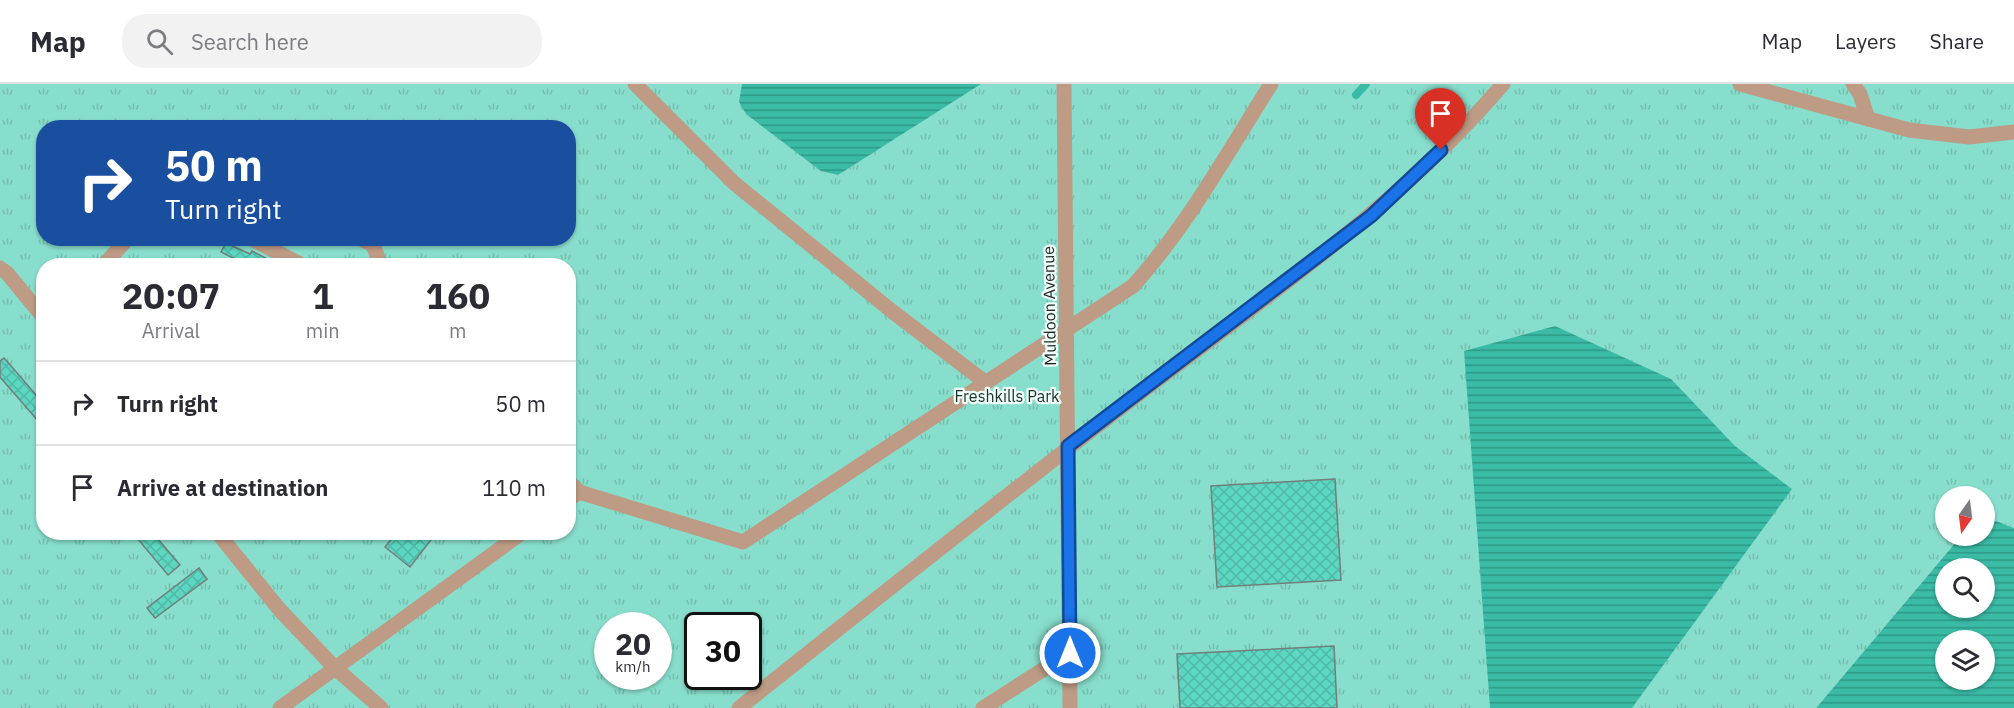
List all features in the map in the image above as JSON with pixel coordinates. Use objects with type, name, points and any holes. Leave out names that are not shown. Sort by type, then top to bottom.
[{"type":"street","points":[[635,84],[734,183],[893,312],[985,382]]},
{"type":"street","name":"Muldoon Avenue","points":[[1064,84],[1070,708]]},
{"type":"street","points":[[576,492],[743,542],[1133,286],[1153,264],[1202,193],[1271,84]]},
{"type":"street","points":[[739,708],[1068,446],[1371,216],[1478,114],[1503,84]]},
{"type":"street","points":[[1740,84],[1909,130],[1969,136],[2014,132]]},
{"type":"street","points":[[1853,84],[1860,94],[1868,119]]},
{"type":"street","points":[[110,258],[121,246]]},
{"type":"street","points":[[265,246],[289,258]]},
{"type":"street","points":[[0,267],[36,308]]},
{"type":"street","points":[[223,540],[279,609],[335,668],[381,708]]},
{"type":"street","points":[[280,708],[512,540]]},
{"type":"street","points":[[983,708],[1070,653]]},
{"type":"green space","name":"Freshkills Park","points":[[0,84],[2014,84],[2014,528],[1995,520],[1995,486],[1935,486],[1935,546],[1953,546],[1942,558],[1935,558],[1935,567],[1816,708],[0,708]]},
{"type":"shaded area","points":[[742,84],[981,84],[838,175],[821,171],[746,114],[739,102]]},
{"type":"shaded area","points":[[1555,326],[1671,379],[1735,446],[1792,489],[1632,708],[1490,708],[1464,351]]},
{"type":"shaded area","points":[[1995,520],[2014,528],[2014,708],[1816,708],[1935,567],[1935,618],[1995,618],[1995,558],[1942,558],[1953,546],[1995,546]]},
{"type":"building","points":[[224,246],[233,246],[250,254],[252,251],[266,258],[233,258],[221,252]]},
{"type":"building","points":[[4,358],[36,395],[36,419],[0,377],[0,361]]},
{"type":"building","points":[[1335,479],[1341,580],[1217,587],[1211,486]]},
{"type":"building","points":[[139,540],[159,540],[180,565],[168,575]]},
{"type":"building","points":[[391,540],[431,540],[410,567],[385,547]]},
{"type":"building","points":[[199,568],[207,579],[155,618],[147,608]]},
{"type":"building","points":[[1334,646],[1337,708],[1180,708],[1177,654]]},
{"type":"waterway","points":[[1356,95],[1366,84]]},
{"type":"route","points":[[1070,653],[1068,446],[1371,216],[1441,150]]}]
